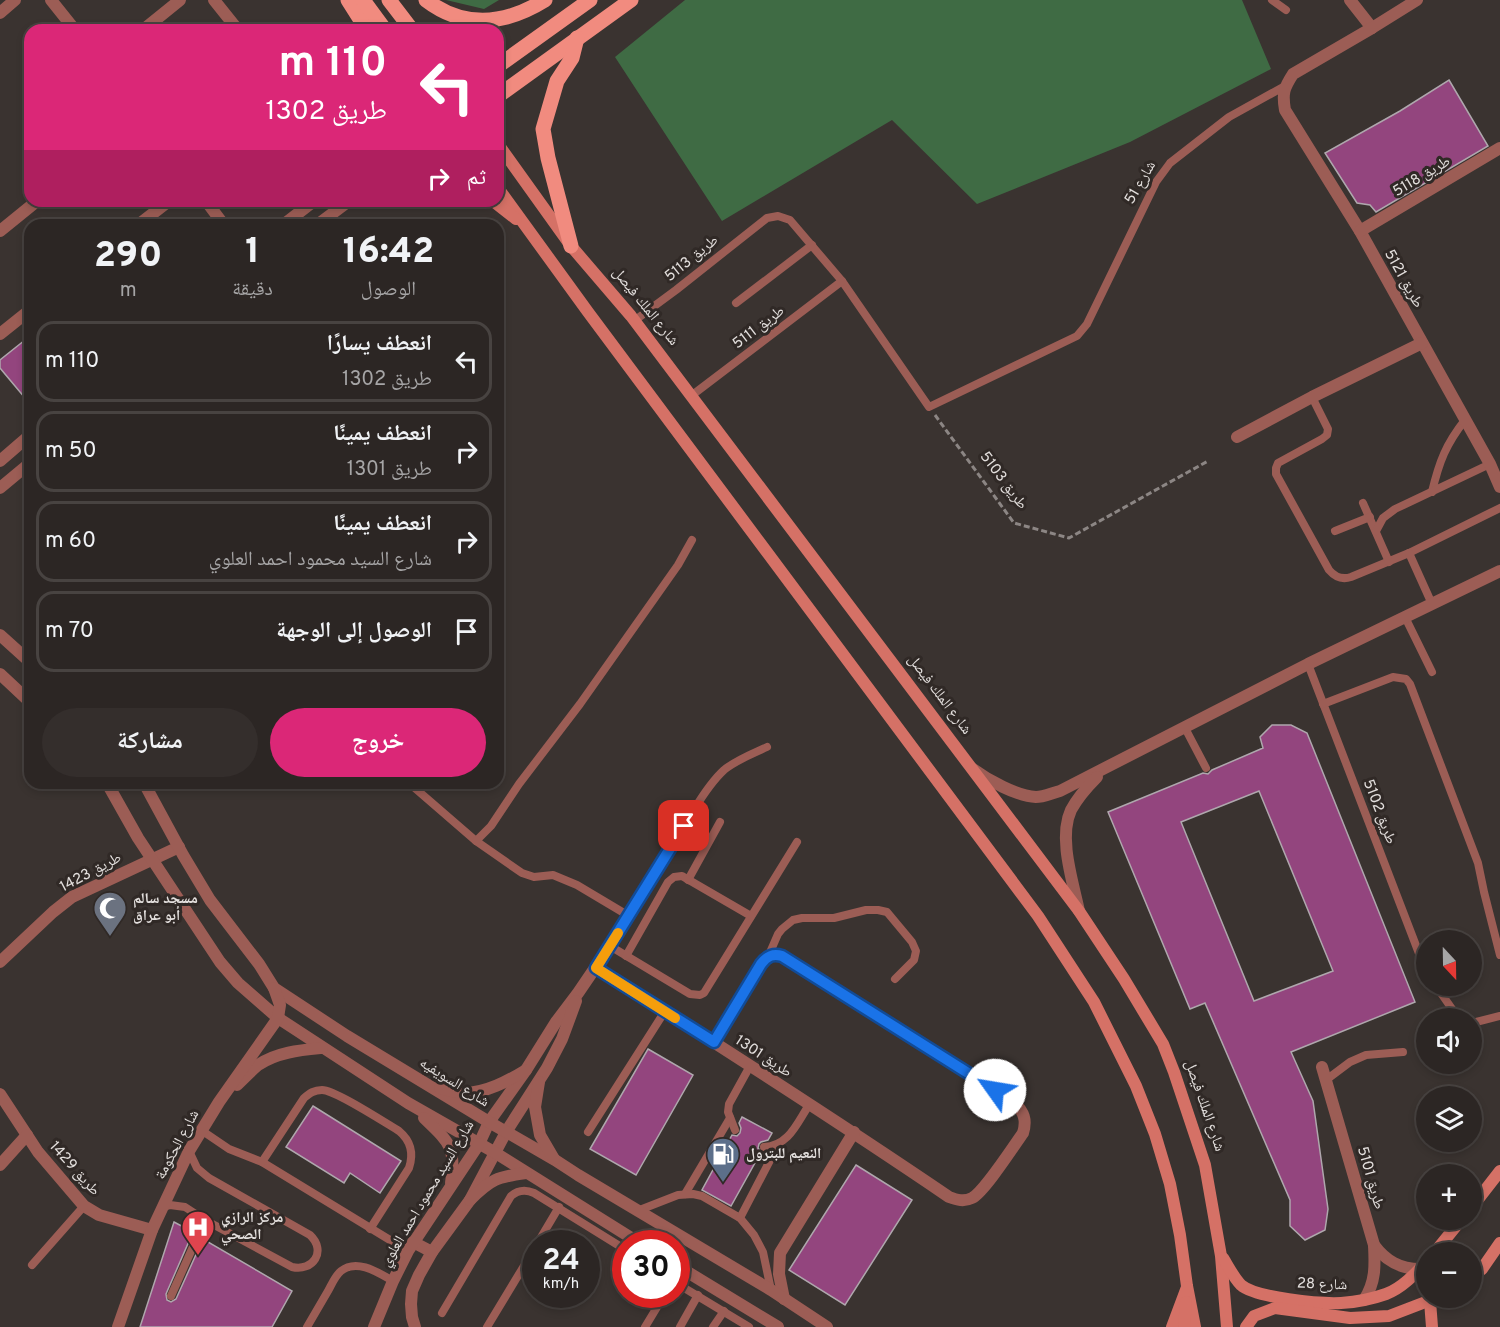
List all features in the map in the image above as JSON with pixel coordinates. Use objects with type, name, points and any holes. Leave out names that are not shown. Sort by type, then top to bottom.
[{"type":"main road","points":[[348,0],[363,24]]},
{"type":"main road","points":[[363,0],[381,24]]},
{"type":"main road","points":[[389,0],[407,24]]},
{"type":"main road","points":[[426,0],[453,16],[483,21],[509,17],[545,0]]},
{"type":"main road","points":[[504,62],[590,0]]},
{"type":"main road","points":[[504,92],[631,0]]},
{"type":"main road","points":[[571,246],[548,158],[543,129],[557,81],[572,58],[577,38]]},
{"type":"main road","name":"شارع الملك فيصل","points":[[504,152],[571,246],[634,321],[1079,911],[1124,979],[1163,1044],[1205,1165],[1221,1256],[1227,1327]]},
{"type":"main road","points":[[504,196],[1038,916],[1094,1002],[1136,1086],[1155,1134],[1170,1184],[1195,1327]]},
{"type":"main road","points":[[501,207],[528,228]]},
{"type":"main road","points":[[1482,1194],[1500,1171]]},
{"type":"main road","points":[[1442,1242],[1453,1230]]},
{"type":"main road","points":[[1482,1269],[1500,1243]]},
{"type":"main road","name":"شارع 28","points":[[1221,1256],[1241,1284],[1250,1290],[1273,1297],[1320,1302],[1341,1303],[1364,1300],[1388,1293],[1401,1286],[1416,1272]]},
{"type":"main road","points":[[1172,1327],[1187,1286]]},
{"type":"main road","points":[[1184,1327],[1187,1286]]},
{"type":"main road","name":"شارع 28","points":[[1246,1327],[1254,1316],[1275,1308],[1350,1318],[1389,1316],[1416,1306]]},
{"type":"main road","points":[[1432,1327],[1433,1308]]},
{"type":"street","points":[[0,13],[15,0]]},
{"type":"street","points":[[51,0],[70,24]]},
{"type":"street","points":[[150,24],[180,0]]},
{"type":"street","points":[[214,0],[233,24]]},
{"type":"street","points":[[1350,0],[1372,28]]},
{"type":"street","name":"شارع 51","points":[[1285,87],[1293,74],[1417,0]]},
{"type":"street","name":"طريق 5121","points":[[1285,87],[1283,98],[1285,110],[1360,231],[1491,464],[1500,487]]},
{"type":"street","name":"طريق 5118","points":[[1360,231],[1475,159],[1500,148]]},
{"type":"street","points":[[0,231],[30,207]]},
{"type":"street","points":[[146,219],[161,207]]},
{"type":"street","points":[[291,219],[306,207]]},
{"type":"street","points":[[325,219],[341,207]]},
{"type":"street","points":[[0,334],[24,315]]},
{"type":"street","points":[[1237,437],[1422,343]]},
{"type":"street","points":[[0,461],[24,440]]},
{"type":"street","points":[[0,488],[24,468]]},
{"type":"street","points":[[971,768],[994,783],[1037,797],[1060,791],[1308,664],[1500,571]]},
{"type":"street","points":[[1,635],[24,656]]},
{"type":"street","points":[[0,674],[24,696]]},
{"type":"street","points":[[1079,911],[1065,834],[1071,812],[1083,791],[1111,764]]},
{"type":"street","points":[[110,789],[138,838],[220,962],[238,983],[278,1018],[408,1103],[494,1152],[618,1230]]},
{"type":"street","name":"شارع السويفيه","points":[[147,789],[210,900],[259,964],[274,988],[347,1036],[771,1290],[827,1327]]},
{"type":"street","name":"شارع السيد محمود احمد العلوي","points":[[374,1327],[410,1247],[478,1144],[489,1122],[556,1022],[596,968],[695,808]]},
{"type":"street","name":"طريق 1423","points":[[0,963],[52,912],[72,897],[179,847]]},
{"type":"street","name":"طريق 1301","points":[[596,968],[854,1132],[949,1197],[956,1200],[969,1200],[980,1192],[1023,1133],[1025,1125],[1021,1108],[782,956],[768,957]]},
{"type":"street","points":[[714,1042],[761,964],[768,957]]},
{"type":"street","points":[[274,988],[280,1005],[278,1018]]},
{"type":"street","name":"شارع السيد محمود احمد العلوي","points":[[415,1327],[412,1317],[412,1291],[432,1252],[470,1200],[494,1152],[539,1082],[562,1039],[578,993]]},
{"type":"street","name":"شارع الحكومة","points":[[118,1327],[152,1230],[189,1151],[219,1102],[278,1018]]},
{"type":"street","points":[[219,1102],[259,1065],[276,1056],[298,1050],[322,1048]]},
{"type":"street","points":[[430,1086],[464,1093],[477,1091],[501,1084],[526,1070]]},
{"type":"street","name":"طريق 5101","points":[[1324,1073],[1374,1245],[1373,1283],[1364,1300]]},
{"type":"street","points":[[539,1082],[535,1107],[540,1135],[555,1160]]},
{"type":"street","name":"طريق 1429","points":[[0,1094],[38,1152],[84,1206],[99,1215],[152,1230]]},
{"type":"street","points":[[408,1103],[438,1132],[452,1152],[454,1164],[450,1186]]},
{"type":"street","points":[[784,1299],[778,1274],[780,1253],[854,1132]]},
{"type":"street","points":[[0,1165],[27,1135]]},
{"type":"street","points":[[470,1200],[485,1185],[498,1178],[526,1173]]},
{"type":"street","points":[[1374,1245],[1394,1263],[1402,1267],[1416,1266]]},
{"type":"street","points":[[410,1247],[432,1252]]},
{"type":"street","points":[[690,1274],[778,1327]]},
{"type":"lane","points":[[1272,0],[1286,10]]},
{"type":"lane","name":"شارع 51","points":[[929,406],[1077,336],[1088,324],[1156,182],[1170,163],[1229,117],[1285,87]]},
{"type":"lane","name":"طريق 5113","points":[[634,321],[767,218],[778,216],[790,220],[812,245]]},
{"type":"lane","points":[[736,303],[812,245],[842,281],[929,406]]},
{"type":"lane","name":"طريق 5111","points":[[691,396],[842,281]]},
{"type":"lane","points":[[1312,397],[1328,429],[1327,435],[1278,463],[1276,474],[1332,574],[1336,577],[1347,579],[1389,562],[1500,508]]},
{"type":"lane","points":[[1432,492],[1443,453],[1465,420]]},
{"type":"lane","points":[[1376,531],[1383,518],[1391,511],[1491,464]]},
{"type":"lane","points":[[1364,502],[1389,562]]},
{"type":"lane","points":[[1335,531],[1370,517]]},
{"type":"lane","points":[[476,841],[491,826],[519,784],[580,704],[678,565],[692,540]]},
{"type":"lane","points":[[1409,553],[1432,604]]},
{"type":"lane","points":[[1405,617],[1432,672]]},
{"type":"lane","name":"طريق 5102","points":[[1308,664],[1416,946]]},
{"type":"lane","points":[[1323,704],[1393,677],[1406,679],[1410,684],[1478,863],[1500,955]]},
{"type":"lane","points":[[1185,728],[1206,768]]},
{"type":"lane","points":[[695,808],[706,789],[725,770],[742,758],[767,747]]},
{"type":"lane","points":[[417,789],[476,841],[522,873],[534,877],[553,876],[577,885],[628,916]]},
{"type":"lane","points":[[688,880],[720,822]]},
{"type":"lane","points":[[610,946],[690,994],[700,995],[708,989],[797,842]]},
{"type":"lane","points":[[626,956],[670,879],[678,876],[751,916]]},
{"type":"lane","points":[[768,957],[778,934],[793,920],[834,918],[866,910],[878,910],[887,912],[912,942],[916,951],[914,960],[895,979]]},
{"type":"lane","points":[[1443,996],[1452,1008]]},
{"type":"lane","points":[[588,1132],[665,1011]]},
{"type":"lane","points":[[1482,1021],[1500,1017]]},
{"type":"lane","points":[[1324,1073],[1366,1055],[1404,1052]]},
{"type":"lane","points":[[735,1130],[728,1112],[729,1104],[750,1066]]},
{"type":"lane","points":[[262,1162],[304,1098],[316,1090],[330,1091],[399,1131],[410,1143],[412,1160],[370,1229]]},
{"type":"lane","points":[[764,1147],[778,1145],[785,1141],[809,1105]]},
{"type":"lane","points":[[685,1194],[730,1118]]},
{"type":"lane","points":[[201,1130],[229,1149],[262,1162],[370,1229],[410,1247]]},
{"type":"lane","points":[[740,1218],[778,1145]]},
{"type":"lane","points":[[164,1207],[170,1205],[184,1208],[292,1267],[299,1269],[307,1267],[317,1255],[318,1248],[310,1235],[209,1178],[197,1168],[189,1151]]},
{"type":"lane","points":[[442,1314],[511,1196],[520,1191],[529,1191],[612,1241]]},
{"type":"lane","points":[[637,1211],[671,1197],[685,1194],[702,1196],[740,1218],[754,1235],[763,1252],[771,1290]]},
{"type":"lane","points":[[32,1265],[84,1206]]},
{"type":"lane","points":[[545,1230],[559,1208]]},
{"type":"lane","points":[[171,1296],[205,1220]]},
{"type":"lane","points":[[307,1327],[337,1276],[346,1268],[367,1268],[393,1281]]},
{"type":"lane","points":[[487,1327],[522,1268]]},
{"type":"lane","points":[[690,1291],[749,1327]]},
{"type":"lane","points":[[680,1327],[698,1295]]},
{"type":"lane","points":[[645,1327],[657,1308]]},
{"type":"lane","points":[[713,1327],[724,1311]]},
{"type":"path","name":"طريق 5103","points":[[929,406],[1014,522],[1069,538],[1208,460]]},
{"type":"green space","points":[[446,0],[499,0],[484,9]]},
{"type":"green space","points":[[685,0],[1242,0],[1271,69],[1130,142],[977,204],[892,120],[722,221],[615,57]]},
{"type":"building","points":[[1449,80],[1488,146],[1376,212],[1370,205],[1357,203],[1325,153],[1400,111]]},
{"type":"building","points":[[24,341],[24,397],[0,368],[0,360]]},
{"type":"building","points":[[1272,725],[1291,725],[1307,733],[1415,1002],[1291,1052],[1313,1101],[1328,1209],[1325,1230],[1305,1240],[1290,1226],[1290,1200],[1205,1003],[1190,1009],[1108,812],[1203,773],[1208,774],[1212,770],[1263,748],[1260,737]],"holes":[[[1259,791],[1333,971],[1254,1001],[1181,822]]]},
{"type":"building","points":[[648,1049],[693,1075],[636,1175],[590,1149]]},
{"type":"building","points":[[313,1106],[401,1161],[380,1193],[350,1173],[344,1183],[286,1147]]},
{"type":"building","points":[[742,1117],[772,1133],[768,1140],[759,1144],[758,1148],[761,1152],[731,1206],[702,1190],[732,1135],[737,1136],[740,1133],[739,1123]]},
{"type":"building","points":[[856,1165],[912,1200],[845,1305],[789,1270]]},
{"type":"building","name":"مركز الرازي الصحي","points":[[174,1222],[193,1232],[166,1294],[167,1300],[171,1302],[176,1299],[203,1239],[292,1291],[272,1327],[140,1327]]},
{"type":"slow traffic","points":[[618,933],[596,968],[675,1018]]},
{"type":"place","name":"مسجد سالم أبو عراق","points":[[110,937]]},
{"type":"place","name":"النعيم للبترول","points":[[723,1183]]},
{"type":"place","name":"مركز الرازي الصحي","points":[[198,1256]]},
{"type":"route","points":[[684,826],[596,968],[714,1042],[764,960],[772,955],[782,956],[995,1090]]}]
